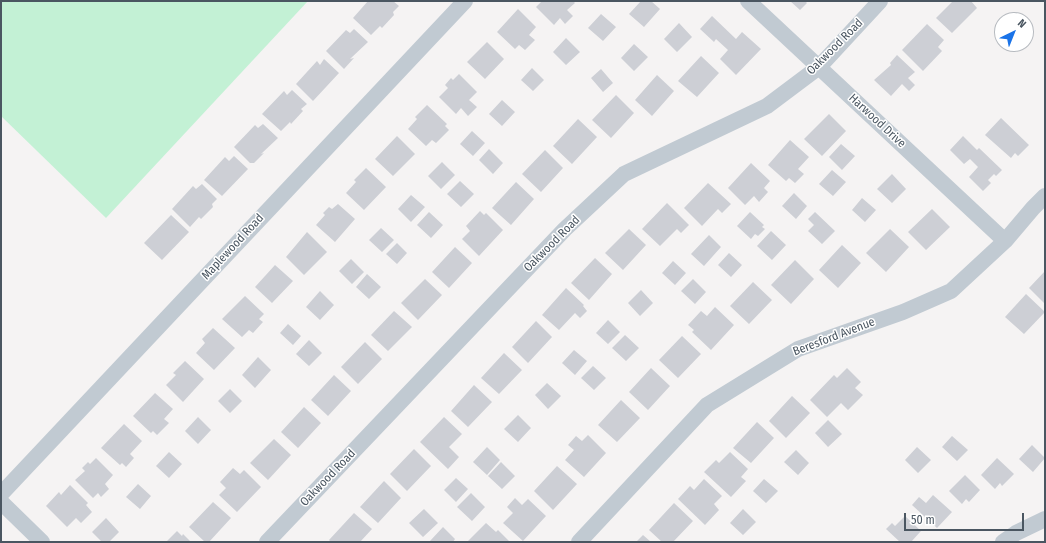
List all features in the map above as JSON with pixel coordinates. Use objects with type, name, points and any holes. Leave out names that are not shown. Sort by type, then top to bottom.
[{"type":"street","name":"Maplewood Road","points":[[1,494],[465,1]]},
{"type":"street","name":"Harwood Drive","points":[[748,1],[1005,241]]},
{"type":"street","name":"Oakwood Road","points":[[267,542],[565,229],[624,174],[767,106],[819,67],[880,1]]},
{"type":"street","name":"Beresford Avenue","points":[[579,542],[707,405],[798,349],[903,312],[951,291],[1005,241],[1045,196]]},
{"type":"street","points":[[1,502],[42,542]]},
{"type":"street","points":[[1003,542],[1016,533],[1045,519]]},
{"type":"green space","points":[[1,1],[308,1],[106,218],[1,116]]},
{"type":"building","points":[[368,1],[393,1],[399,6],[393,12],[394,15],[382,28],[380,26],[371,35],[353,18]]},
{"type":"building","points":[[542,1],[573,1],[575,3],[567,10],[573,16],[565,24],[560,18],[554,25],[536,7]]},
{"type":"building","points":[[641,1],[651,1],[660,9],[644,27],[629,14]]},
{"type":"building","points":[[790,1],[805,1],[807,3],[800,10]]},
{"type":"building","points":[[953,1],[971,1],[977,8],[952,33],[936,18]]},
{"type":"building","points":[[518,9],[536,27],[529,35],[535,40],[525,50],[519,45],[515,49],[497,32]]},
{"type":"building","points":[[601,14],[616,27],[603,41],[588,28]]},
{"type":"building","points":[[712,16],[736,39],[742,32],[761,49],[736,75],[720,59],[728,50],[716,39],[714,42],[700,29]]},
{"type":"building","points":[[679,23],[692,37],[677,52],[664,39]]},
{"type":"building","points":[[927,24],[944,40],[938,47],[942,51],[923,71],[902,50]]},
{"type":"building","points":[[354,29],[368,42],[350,59],[354,58],[344,69],[326,51],[346,30],[350,33]]},
{"type":"building","points":[[566,38],[580,52],[566,65],[553,52]]},
{"type":"building","points":[[487,42],[504,59],[485,79],[467,62]]},
{"type":"building","points":[[634,44],[648,57],[634,71],[621,58]]},
{"type":"building","points":[[897,55],[915,72],[908,78],[915,85],[909,91],[902,84],[891,96],[874,80],[891,65],[890,63]]},
{"type":"building","points":[[701,56],[719,73],[697,97],[678,81]]},
{"type":"building","points":[[324,59],[339,73],[313,101],[296,84],[317,61],[320,65]]},
{"type":"building","points":[[532,68],[544,80],[533,91],[521,80]]},
{"type":"building","points":[[601,69],[613,83],[603,92],[591,78]]},
{"type":"building","points":[[459,74],[477,92],[469,100],[477,107],[468,116],[461,108],[456,114],[439,97],[448,88],[445,85],[451,78],[453,80]]},
{"type":"building","points":[[657,75],[674,91],[652,116],[635,100]]},
{"type":"building","points":[[292,90],[307,104],[301,109],[303,111],[291,124],[290,122],[281,131],[262,114],[284,91],[287,95]]},
{"type":"building","points":[[616,95],[634,113],[611,138],[592,120]]},
{"type":"building","points":[[502,100],[515,112],[502,126],[489,114]]},
{"type":"building","points":[[427,105],[447,124],[445,126],[449,130],[436,143],[432,140],[426,146],[408,129],[417,119],[415,117]]},
{"type":"building","points":[[829,114],[846,131],[822,156],[804,139]]},
{"type":"building","points":[[1001,118],[1029,145],[1018,156],[1015,153],[1011,158],[985,135]]},
{"type":"building","points":[[578,119],[597,137],[572,164],[553,146]]},
{"type":"building","points":[[263,124],[278,138],[254,163],[250,163],[234,147],[255,125],[258,128]]},
{"type":"building","points":[[472,131],[485,143],[473,156],[460,144]]},
{"type":"building","points":[[397,136],[415,154],[393,176],[375,159]]},
{"type":"building","points":[[963,136],[977,150],[979,148],[1002,170],[996,176],[994,174],[988,180],[991,183],[983,191],[969,177],[978,167],[970,159],[964,164],[950,150]]},
{"type":"building","points":[[790,140],[809,157],[798,169],[804,174],[795,183],[789,178],[786,181],[768,165]]},
{"type":"building","points":[[841,144],[855,156],[842,170],[829,157]]},
{"type":"building","points":[[489,149],[503,163],[493,174],[479,160]]},
{"type":"building","points":[[545,150],[563,168],[541,192],[522,174]]},
{"type":"building","points":[[234,156],[248,169],[222,196],[204,180],[225,157],[229,161]]},
{"type":"building","points":[[442,162],[455,175],[441,189],[428,176]]},
{"type":"building","points":[[751,163],[770,181],[764,188],[768,192],[759,202],[754,196],[745,205],[728,188]]},
{"type":"building","points":[[366,168],[386,187],[364,210],[346,193],[356,182],[354,180]]},
{"type":"building","points":[[832,170],[846,182],[833,196],[819,184]]},
{"type":"building","points":[[892,174],[906,189],[892,203],[877,189]]},
{"type":"building","points":[[460,181],[474,194],[461,207],[447,194]]},
{"type":"building","points":[[516,182],[534,199],[511,225],[492,208]]},
{"type":"building","points":[[708,183],[731,204],[722,213],[718,209],[702,226],[684,208]]},
{"type":"building","points":[[202,184],[217,199],[212,204],[213,207],[201,219],[199,217],[190,227],[172,209],[193,186],[196,189]]},
{"type":"building","points":[[794,193],[807,206],[796,219],[782,206]]},
{"type":"building","points":[[411,195],[425,207],[411,222],[398,209]]},
{"type":"building","points":[[862,198],[876,210],[865,222],[852,210]]},
{"type":"building","points":[[667,203],[689,225],[681,233],[677,229],[660,246],[642,229]]},
{"type":"building","points":[[338,204],[355,219],[335,242],[316,225],[325,215],[323,213],[329,207],[332,209]]},
{"type":"building","points":[[932,209],[950,227],[926,250],[908,232]]},
{"type":"building","points":[[480,211],[484,215],[486,213],[503,230],[479,256],[462,239],[470,231],[466,226]]},
{"type":"building","points":[[429,212],[443,225],[431,238],[417,225]]},
{"type":"building","points":[[750,212],[764,225],[762,227],[765,229],[758,236],[755,234],[751,239],[737,226]]},
{"type":"building","points":[[815,212],[835,231],[822,244],[808,231],[814,225],[808,219]]},
{"type":"building","points":[[171,215],[189,232],[162,260],[144,243]]},
{"type":"building","points":[[381,228],[394,240],[382,252],[369,240]]},
{"type":"building","points":[[629,229],[646,245],[623,270],[605,253]]},
{"type":"building","points":[[890,229],[909,247],[886,272],[866,253]]},
{"type":"building","points":[[771,231],[786,245],[772,260],[757,246]]},
{"type":"building","points":[[307,232],[327,252],[304,275],[286,257]]},
{"type":"building","points":[[709,235],[721,247],[704,266],[691,254]]},
{"type":"building","points":[[397,243],[407,253],[397,264],[386,254]]},
{"type":"building","points":[[842,245],[861,263],[838,288],[819,270]]},
{"type":"building","points":[[455,247],[472,263],[449,288],[432,272]]},
{"type":"building","points":[[729,253],[742,265],[731,277],[718,265]]},
{"type":"building","points":[[595,258],[612,274],[589,300],[571,283]]},
{"type":"building","points":[[351,259],[364,272],[352,284],[339,271]]},
{"type":"building","points":[[795,260],[814,279],[791,304],[771,285]]},
{"type":"building","points":[[673,261],[686,273],[675,285],[662,273]]},
{"type":"building","points":[[275,265],[293,281],[272,303],[255,287]]},
{"type":"building","points":[[1045,271],[1045,304],[1029,288]]},
{"type":"building","points":[[367,274],[381,287],[369,299],[356,287]]},
{"type":"building","points":[[425,279],[442,295],[418,320],[401,303]]},
{"type":"building","points":[[693,279],[706,292],[695,304],[681,291]]},
{"type":"building","points":[[753,282],[772,300],[749,324],[730,306]]},
{"type":"building","points":[[566,288],[584,305],[583,306],[587,311],[580,318],[575,313],[559,330],[542,315]]},
{"type":"building","points":[[641,290],[653,303],[640,316],[628,303]]},
{"type":"building","points":[[320,291],[334,305],[320,320],[306,307]]},
{"type":"building","points":[[1026,294],[1045,312],[1024,334],[1005,317]]},
{"type":"building","points":[[245,296],[264,314],[259,319],[263,322],[253,333],[249,330],[242,337],[222,319]]},
{"type":"building","points":[[715,307],[734,325],[711,350],[692,332],[694,330],[688,325],[701,311],[707,316]]},
{"type":"building","points":[[394,311],[412,327],[388,351],[371,335]]},
{"type":"building","points":[[608,320],[620,332],[608,344],[596,333]]},
{"type":"building","points":[[536,321],[552,337],[528,363],[512,347]]},
{"type":"building","points":[[288,324],[301,336],[293,345],[280,333]]},
{"type":"building","points":[[213,328],[235,348],[214,370],[196,353],[205,343],[202,339]]},
{"type":"building","points":[[625,335],[639,348],[626,361],[612,348]]},
{"type":"building","points":[[682,336],[701,354],[678,378],[659,360]]},
{"type":"building","points":[[309,340],[322,353],[309,366],[296,354]]},
{"type":"building","points":[[365,342],[382,359],[358,384],[341,367]]},
{"type":"building","points":[[574,350],[587,361],[575,375],[562,363]]},
{"type":"building","points":[[504,353],[522,370],[499,394],[481,378]]},
{"type":"building","points":[[258,357],[271,370],[255,388],[242,375]]},
{"type":"building","points":[[185,361],[204,379],[183,402],[166,385],[176,375],[173,373]]},
{"type":"building","points":[[593,366],[606,378],[594,390],[581,378]]},
{"type":"building","points":[[651,368],[670,386],[648,410],[629,392]]},
{"type":"building","points":[[847,368],[861,382],[855,388],[863,395],[848,410],[841,403],[827,417],[810,400],[834,375],[837,378]]},
{"type":"building","points":[[334,375],[351,391],[328,416],[311,400]]},
{"type":"building","points":[[547,383],[561,396],[548,409],[535,395]]},
{"type":"building","points":[[474,385],[492,402],[468,427],[451,411]]},
{"type":"building","points":[[230,389],[242,401],[230,413],[218,401]]},
{"type":"building","points":[[155,393],[173,409],[164,419],[169,423],[157,435],[153,431],[151,433],[133,416]]},
{"type":"building","points":[[792,396],[810,413],[786,438],[769,421]]},
{"type":"building","points":[[621,400],[640,418],[617,442],[598,425]]},
{"type":"building","points":[[304,407],[321,423],[298,448],[281,432]]},
{"type":"building","points":[[518,415],[531,428],[518,442],[504,429]]},
{"type":"building","points":[[198,417],[211,430],[198,444],[185,431]]},
{"type":"building","points":[[444,417],[462,434],[449,447],[459,457],[448,469],[420,442]]},
{"type":"building","points":[[828,420],[842,434],[828,447],[815,433]]},
{"type":"building","points":[[757,422],[774,438],[751,463],[733,448]]},
{"type":"building","points":[[124,424],[142,441],[130,454],[134,458],[126,467],[122,463],[120,465],[101,448]]},
{"type":"building","points":[[588,435],[606,453],[584,477],[565,460],[574,450],[568,445],[576,436],[582,441]]},
{"type":"building","points":[[952,436],[968,450],[957,461],[942,447]]},
{"type":"building","points":[[274,439],[291,455],[268,480],[250,463]]},
{"type":"building","points":[[1032,445],[1045,458],[1033,472],[1019,459]]},
{"type":"building","points":[[487,447],[500,460],[487,475],[473,462]]},
{"type":"building","points":[[917,447],[931,460],[918,473],[905,460]]},
{"type":"building","points":[[414,449],[431,466],[407,491],[390,474]]},
{"type":"building","points":[[796,450],[809,463],[798,475],[784,462]]},
{"type":"building","points":[[169,452],[182,464],[169,478],[156,466]]},
{"type":"building","points":[[730,452],[748,469],[741,477],[746,481],[731,497],[704,472],[716,460],[719,463]]},
{"type":"building","points":[[96,458],[113,475],[105,484],[109,489],[101,497],[98,493],[93,498],[75,480],[85,471],[82,468],[88,462],[90,464]]},
{"type":"building","points":[[997,458],[1014,474],[1002,486],[1000,483],[995,489],[981,475]]},
{"type":"building","points":[[501,462],[515,476],[502,489],[488,476]]},
{"type":"building","points":[[557,466],[577,484],[553,510],[534,491]]},
{"type":"building","points":[[233,468],[240,474],[244,470],[261,487],[237,512],[219,495],[226,488],[220,482]]},
{"type":"building","points":[[965,475],[980,490],[969,502],[966,499],[962,504],[949,491]]},
{"type":"building","points":[[456,478],[468,489],[456,502],[444,490]]},
{"type":"building","points":[[704,479],[722,496],[714,504],[719,510],[705,525],[678,499],[690,486],[694,490]]},
{"type":"building","points":[[764,479],[778,491],[766,503],[753,491]]},
{"type":"building","points":[[384,481],[401,498],[378,523],[360,507]]},
{"type":"building","points":[[138,484],[151,496],[140,509],[126,497]]},
{"type":"building","points":[[70,485],[88,503],[86,505],[92,512],[81,523],[76,518],[67,527],[46,506],[59,492],[61,495]]},
{"type":"building","points":[[471,493],[485,507],[472,521],[457,507]]},
{"type":"building","points":[[933,495],[952,512],[937,528],[912,505],[919,497],[926,503]]},
{"type":"building","points":[[515,498],[522,505],[528,499],[546,516],[523,541],[503,523],[513,513],[507,507]]},
{"type":"building","points":[[213,502],[231,518],[209,542],[205,542],[189,527]]},
{"type":"building","points":[[674,503],[693,521],[673,542],[662,542],[649,530]]},
{"type":"building","points":[[424,509],[438,523],[423,537],[409,523]]},
{"type":"building","points":[[743,509],[756,522],[743,535],[730,523]]},
{"type":"building","points":[[354,513],[372,529],[360,542],[331,542],[329,540]]},
{"type":"building","points":[[905,516],[921,531],[911,542],[900,542],[886,529],[892,523],[895,526]]},
{"type":"building","points":[[106,518],[119,532],[109,542],[102,542],[92,532]]},
{"type":"building","points":[[486,523],[496,532],[498,530],[510,542],[467,542]]},
{"type":"building","points":[[443,527],[455,539],[453,542],[431,542],[430,541]]},
{"type":"building","points":[[177,531],[182,536],[183,534],[191,542],[166,542]]},
{"type":"building","points":[[643,535],[651,542],[636,542]]}]
